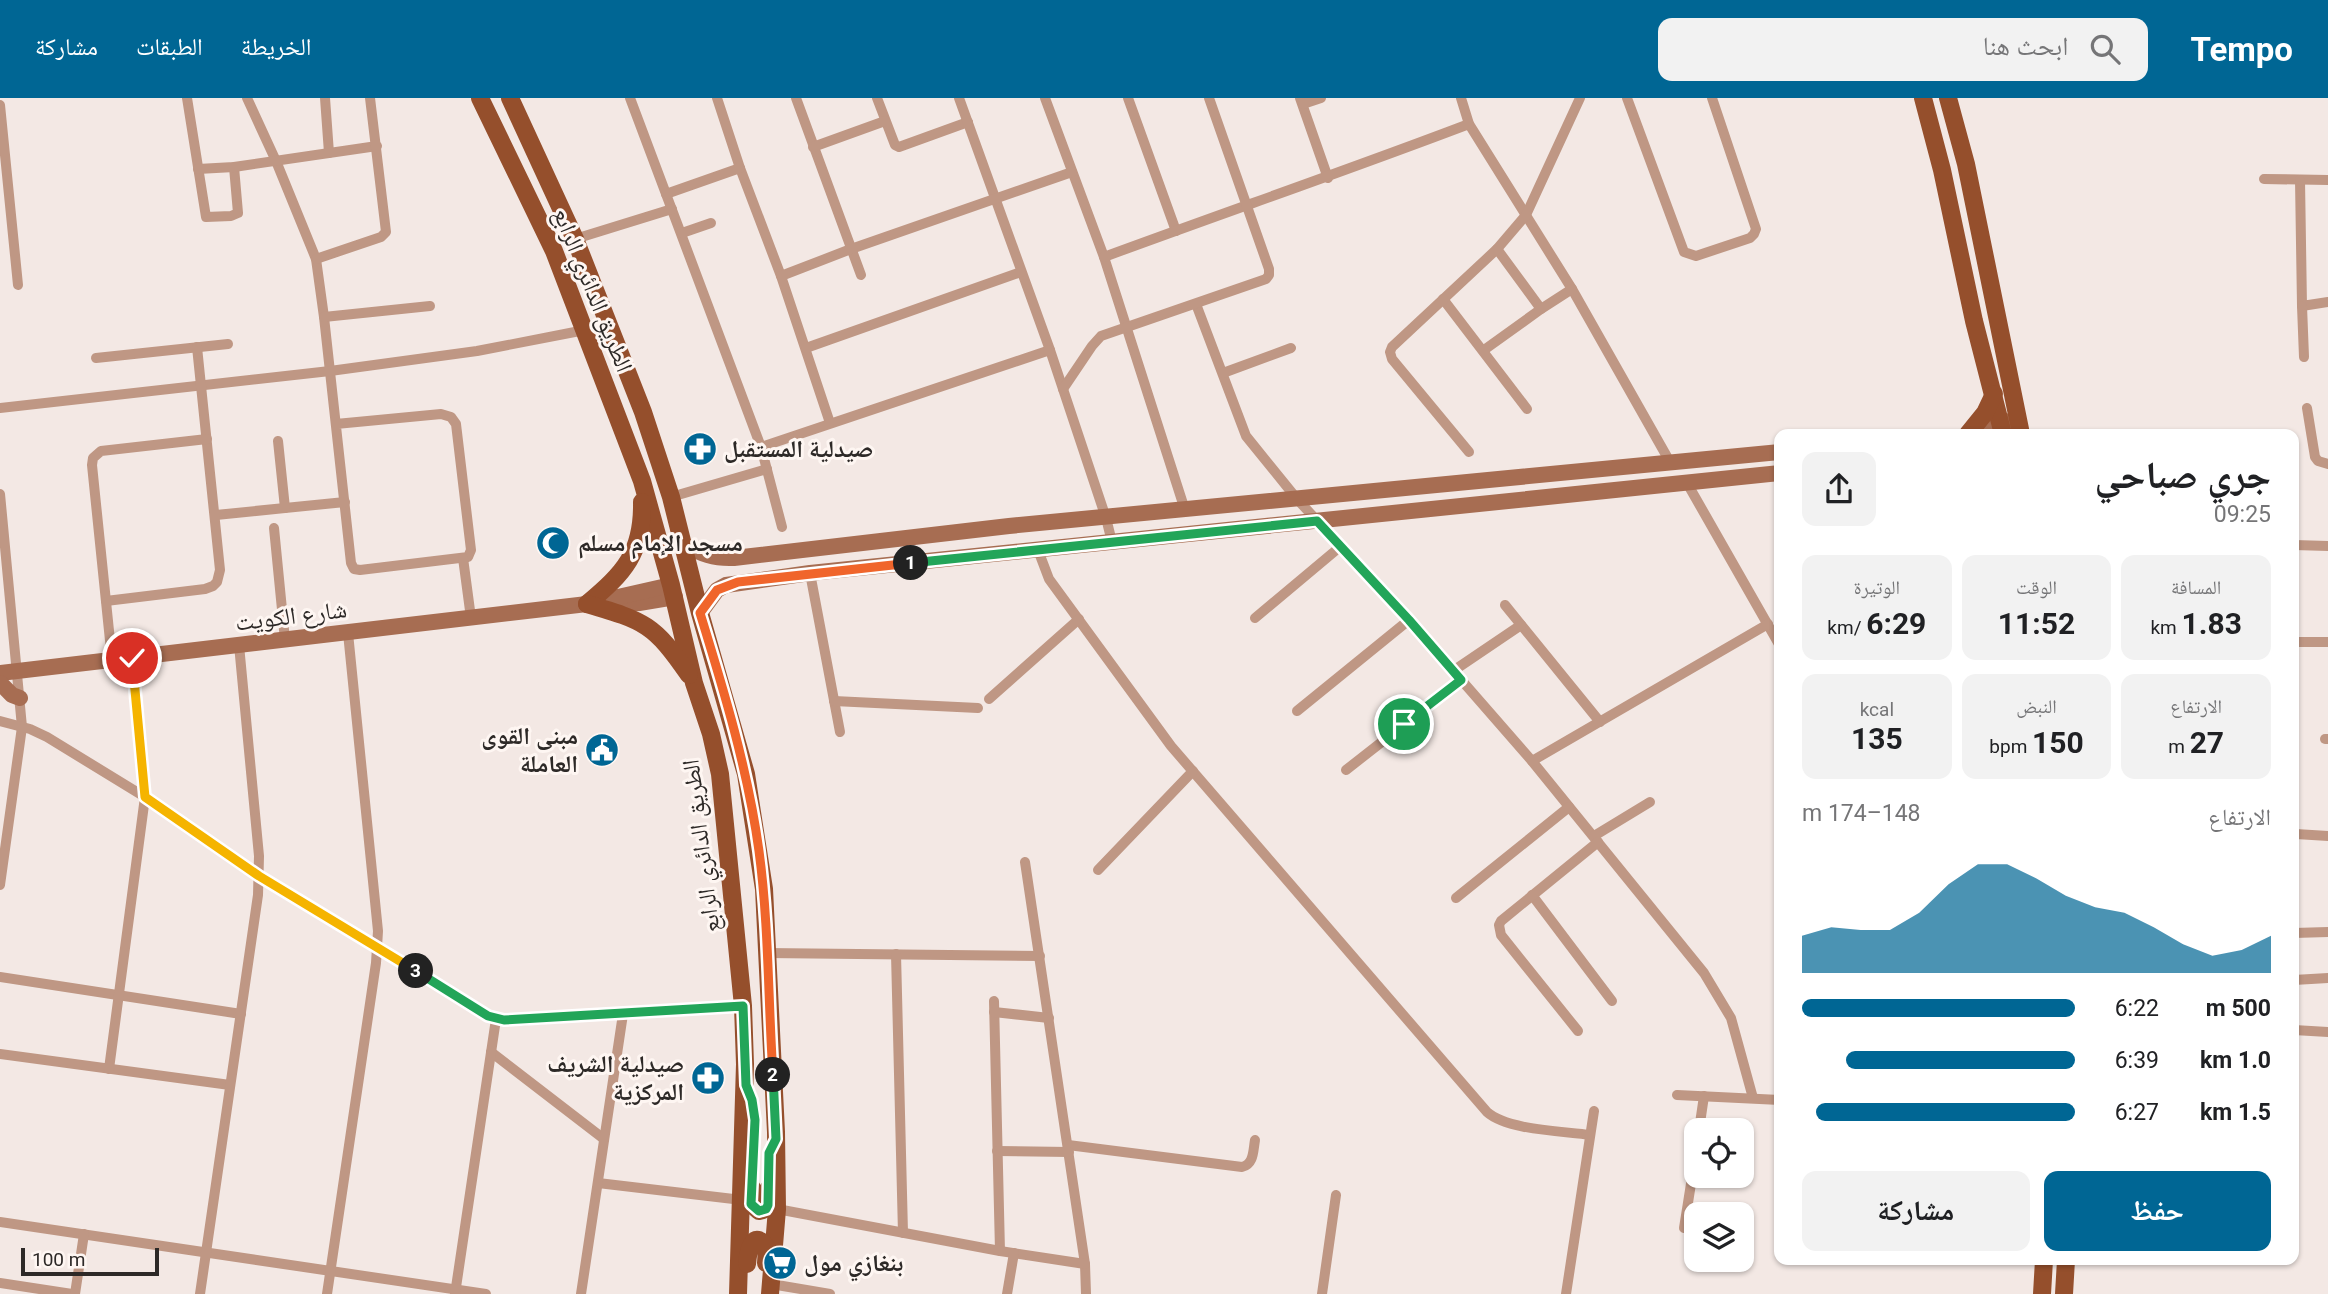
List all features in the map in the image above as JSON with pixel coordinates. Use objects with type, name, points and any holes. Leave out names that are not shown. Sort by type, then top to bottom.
[{"type":"main road","name":"الطريق الدائري الرابع","points":[[480,98],[554,251],[642,481],[720,774],[743,1006],[746,1085],[740,1294]]},
{"type":"main road","name":"الطريق الدائري الرابع","points":[[510,98],[575,239],[643,412],[671,497],[700,613],[746,774],[764,889],[776,1139],[777,1209],[768,1291]]},
{"type":"main road","points":[[1923,98],[1942,170],[1974,321],[2002,428],[2020,428],[1968,175],[1948,98]]},
{"type":"main road","points":[[1972,429],[1985,413],[1994,394]]},
{"type":"main road","points":[[683,544],[711,557],[734,558],[1009,526],[1774,453]]},
{"type":"main road","points":[[700,613],[717,590],[726,585],[810,573],[1774,474]]},
{"type":"main road","points":[[587,604],[624,570],[636,550],[642,526],[642,481]]},
{"type":"main road","name":"شارع الكويت","points":[[0,673],[587,604],[673,591]]},
{"type":"main road","points":[[587,604],[621,614],[650,628],[665,642],[694,683]]},
{"type":"main road","points":[[0,683],[12,695],[20,698]]},
{"type":"main road","points":[[746,1085],[755,1120],[751,1204],[759,1211],[766,1209],[768,1205],[769,1153],[776,1139]]},
{"type":"main road","points":[[740,1294],[749,1248],[754,1241],[765,1244],[767,1248],[768,1291]]},
{"type":"main road","points":[[2042,1294],[2044,1265]]},
{"type":"main road","points":[[2064,1294],[2066,1265]]},
{"type":"street","points":[[187,98],[205,217],[232,216],[238,213],[234,167]]},
{"type":"street","points":[[247,98],[276,160],[316,259],[351,563],[354,569],[360,570],[468,557],[471,550],[454,419],[441,414],[336,424]]},
{"type":"street","points":[[324,98],[329,153]]},
{"type":"street","points":[[316,259],[381,237],[386,232],[370,98]]},
{"type":"street","points":[[631,98],[761,447],[782,527]]},
{"type":"street","points":[[717,98],[806,348],[830,424]]},
{"type":"street","points":[[796,98],[861,275]]},
{"type":"street","points":[[877,98],[895,145],[899,147],[968,122]]},
{"type":"street","points":[[959,98],[1051,350],[1107,518],[1112,542]]},
{"type":"street","points":[[1128,98],[1175,231]]},
{"type":"street","points":[[1063,389],[1096,340],[1126,327],[1266,279],[1269,275],[1209,98]]},
{"type":"street","points":[[1321,98],[1301,101],[1328,178]]},
{"type":"street","points":[[1461,98],[1469,124],[1572,289],[1670,462]]},
{"type":"street","points":[[1469,452],[1392,359],[1390,352],[1392,347],[1497,249],[1526,215],[1580,98]]},
{"type":"street","points":[[1627,98],[1684,252],[1696,256],[1750,238],[1756,229],[1712,98]]},
{"type":"street","points":[[1049,99],[1104,257],[1185,510]]},
{"type":"street","points":[[0,105],[19,285]]},
{"type":"street","points":[[813,147],[885,121]]},
{"type":"street","points":[[1104,257],[1247,204],[1328,178],[1469,124]]},
{"type":"street","points":[[198,169],[234,167],[377,146]]},
{"type":"street","points":[[666,194],[740,168]]},
{"type":"street","points":[[781,276],[1073,172]]},
{"type":"street","points":[[2264,179],[2328,180]]},
{"type":"street","points":[[2300,180],[2304,357]]},
{"type":"street","points":[[575,239],[672,209]]},
{"type":"street","points":[[681,233],[711,223]]},
{"type":"street","points":[[0,237],[13,236]]},
{"type":"street","points":[[1497,249],[1541,309]]},
{"type":"street","points":[[806,348],[1021,272]]},
{"type":"street","points":[[1484,351],[1572,289]]},
{"type":"street","points":[[1443,299],[1527,409]]},
{"type":"street","points":[[2302,306],[2328,302]]},
{"type":"street","points":[[1196,304],[1246,436],[1297,499],[1409,620],[1532,761],[1704,973],[1731,1018],[1753,1098]]},
{"type":"street","points":[[324,317],[429,306]]},
{"type":"street","points":[[0,408],[330,371],[477,351],[585,330]]},
{"type":"street","points":[[96,358],[228,344]]},
{"type":"street","points":[[106,601],[213,586],[217,582],[220,570],[216,515],[198,347]]},
{"type":"street","points":[[1223,373],[1291,348]]},
{"type":"street","points":[[761,447],[1051,350]]},
{"type":"street","points":[[2307,408],[2315,457],[2328,464]]},
{"type":"street","points":[[113,660],[93,458],[101,451],[207,439]]},
{"type":"street","points":[[278,441],[285,508]]},
{"type":"street","points":[[671,497],[767,469]]},
{"type":"street","points":[[1688,483],[1774,635]]},
{"type":"street","points":[[0,495],[22,727],[0,886]]},
{"type":"street","points":[[216,515],[345,502]]},
{"type":"street","points":[[274,528],[285,640]]},
{"type":"street","points":[[2299,545],[2328,546]]},
{"type":"street","points":[[1255,618],[1341,546]]},
{"type":"street","points":[[1038,550],[1049,579],[1159,730],[1487,1112],[1508,1123],[1590,1135]]},
{"type":"street","points":[[463,558],[471,618]]},
{"type":"street","points":[[810,573],[840,732]]},
{"type":"street","points":[[1505,605],[1600,722]]},
{"type":"street","points":[[989,699],[1079,619]]},
{"type":"street","points":[[1297,710],[1409,620]]},
{"type":"street","points":[[1532,761],[1768,624]]},
{"type":"street","points":[[1346,770],[1457,675],[1521,625]]},
{"type":"street","points":[[327,1294],[378,947],[377,913],[348,633]]},
{"type":"street","points":[[2299,642],[2328,642]]},
{"type":"street","points":[[200,1294],[259,876],[240,645]]},
{"type":"street","points":[[109,1069],[145,797],[132,658]]},
{"type":"street","points":[[834,701],[978,708]]},
{"type":"street","points":[[0,721],[47,737],[145,797],[259,876],[496,1019],[743,1006]]},
{"type":"street","points":[[1098,870],[1193,771]]},
{"type":"street","points":[[1578,1031],[1499,931],[1501,921],[1596,839],[1650,802]]},
{"type":"street","points":[[1456,898],[1569,807]]},
{"type":"street","points":[[2299,834],[2328,836]]},
{"type":"street","points":[[1025,862],[1086,1264],[1086,1294]]},
{"type":"street","points":[[1532,895],[1612,1001]]},
{"type":"street","points":[[2299,933],[2328,932]]},
{"type":"street","points":[[766,953],[1040,956]]},
{"type":"street","points":[[896,954],[903,1233]]},
{"type":"street","points":[[0,977],[241,1014]]},
{"type":"street","points":[[2299,980],[2328,978]]},
{"type":"street","points":[[1000,1251],[994,1007],[1049,1018]]},
{"type":"street","points":[[581,1294],[623,1014]]},
{"type":"street","points":[[455,1292],[496,1019]]},
{"type":"street","points":[[2299,1030],[2328,1032]]},
{"type":"street","points":[[491,1052],[604,1139]]},
{"type":"street","points":[[0,1054],[230,1085]]},
{"type":"street","points":[[1677,1094],[1774,1100]]},
{"type":"street","points":[[1701,1118],[1704,1096]]},
{"type":"street","points":[[1566,1294],[1594,1111]]},
{"type":"street","points":[[998,1152],[1069,1148],[1242,1167],[1252,1160],[1255,1140]]},
{"type":"street","points":[[598,1183],[742,1200]]},
{"type":"street","points":[[1322,1294],[1336,1195]]},
{"type":"street","points":[[777,1209],[1000,1251],[1086,1264]]},
{"type":"street","points":[[0,1222],[455,1292],[486,1294]]},
{"type":"street","points":[[0,1283],[74,1294],[84,1234]]},
{"type":"street","points":[[1007,1294],[1014,1253]]},
{"type":"street","points":[[768,1291],[830,1294]]},
{"type":"place","name":"صيدلية المستقبل","points":[[700,449]]},
{"type":"place","name":"مسجد الإمام مسلم","points":[[553,543]]},
{"type":"place","name":"مبنى القوى العاملة","points":[[602,750]]},
{"type":"place","name":"صيدلية الشريف المركزية","points":[[708,1078]]},
{"type":"place","name":"بنغازي مول","points":[[780,1263]]},
{"type":"route","points":[[132,658],[145,797],[259,876],[488,1016],[513,1020],[743,1006],[746,1085],[755,1120],[751,1204],[759,1211],[766,1209],[768,1205],[769,1153],[776,1139],[764,889],[746,774],[700,613],[717,590],[738,582],[810,573],[1317,521],[1461,680],[1404,724]]}]
